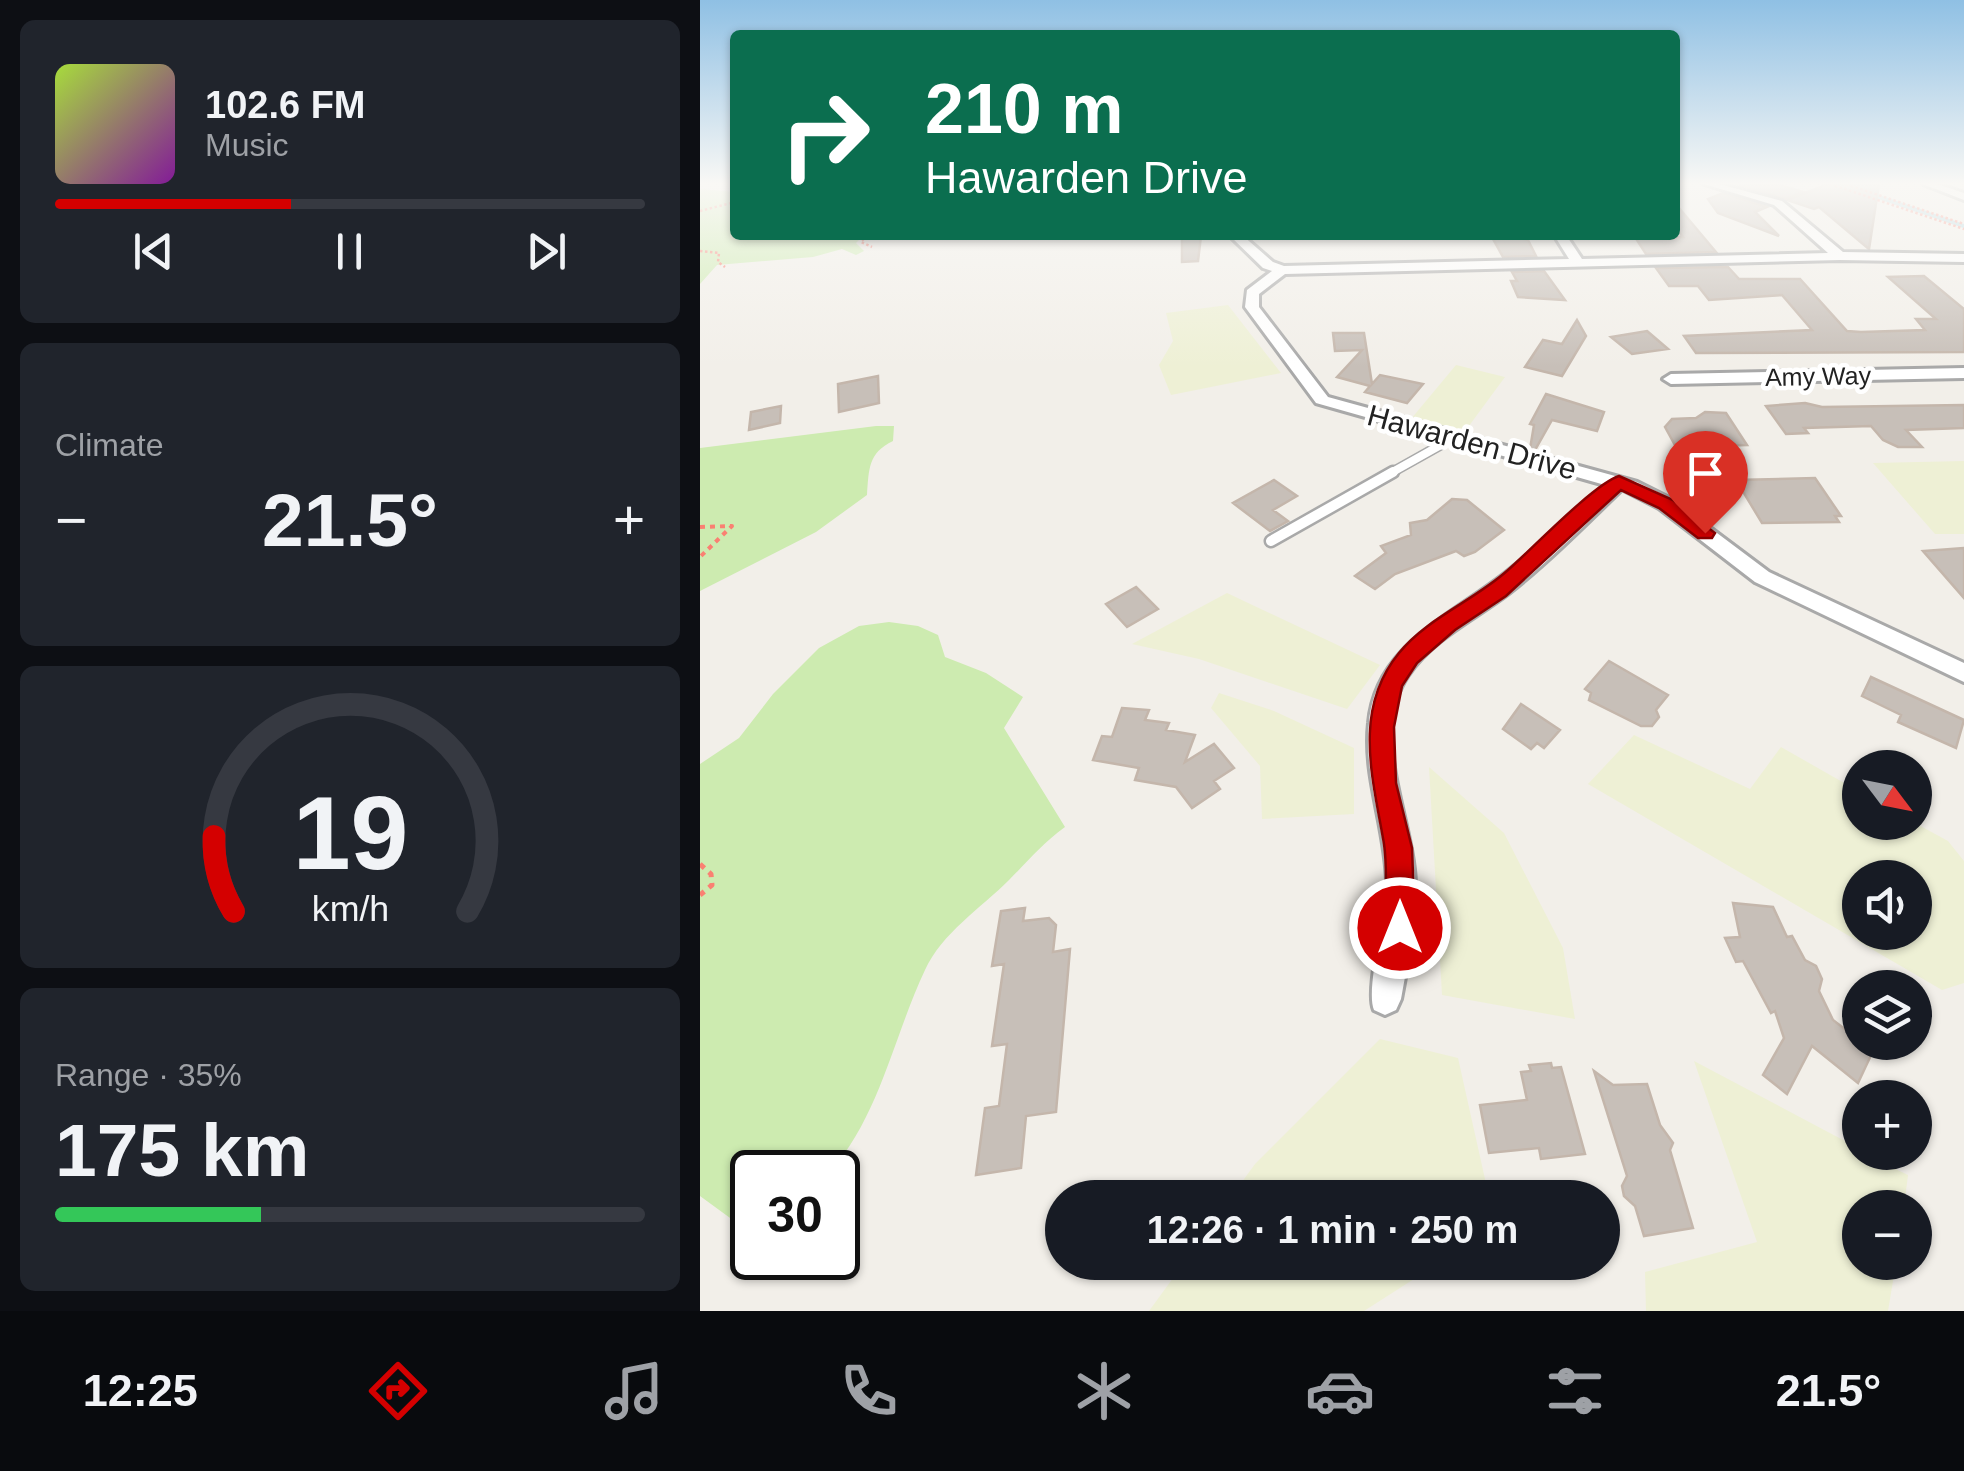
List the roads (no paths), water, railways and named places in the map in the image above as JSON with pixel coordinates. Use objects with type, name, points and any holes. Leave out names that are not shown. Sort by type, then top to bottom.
[{"type":"street","points":[[1245,245],[1273,271],[1840,256],[1964,258]]},
{"type":"street","points":[[1567,245],[1578,263]]},
{"type":"street","points":[[1827,245],[1840,256]]},
{"type":"street","points":[[1938,258],[1964,276]]},
{"type":"street","name":"Hawarden Drive","points":[[1273,271],[1252,293],[1252,307],[1322,400],[1619,482],[1666,504],[1762,577],[1964,673]]},
{"type":"street","name":"Amy Way","points":[[1671,378],[1964,373]]},
{"type":"street","points":[[1386,999],[1400,928],[1398,848],[1383,764],[1382,727],[1390,684],[1408,656],[1499,590],[1619,482]]},
{"type":"lane","points":[[1271,541],[1455,438]]}]
